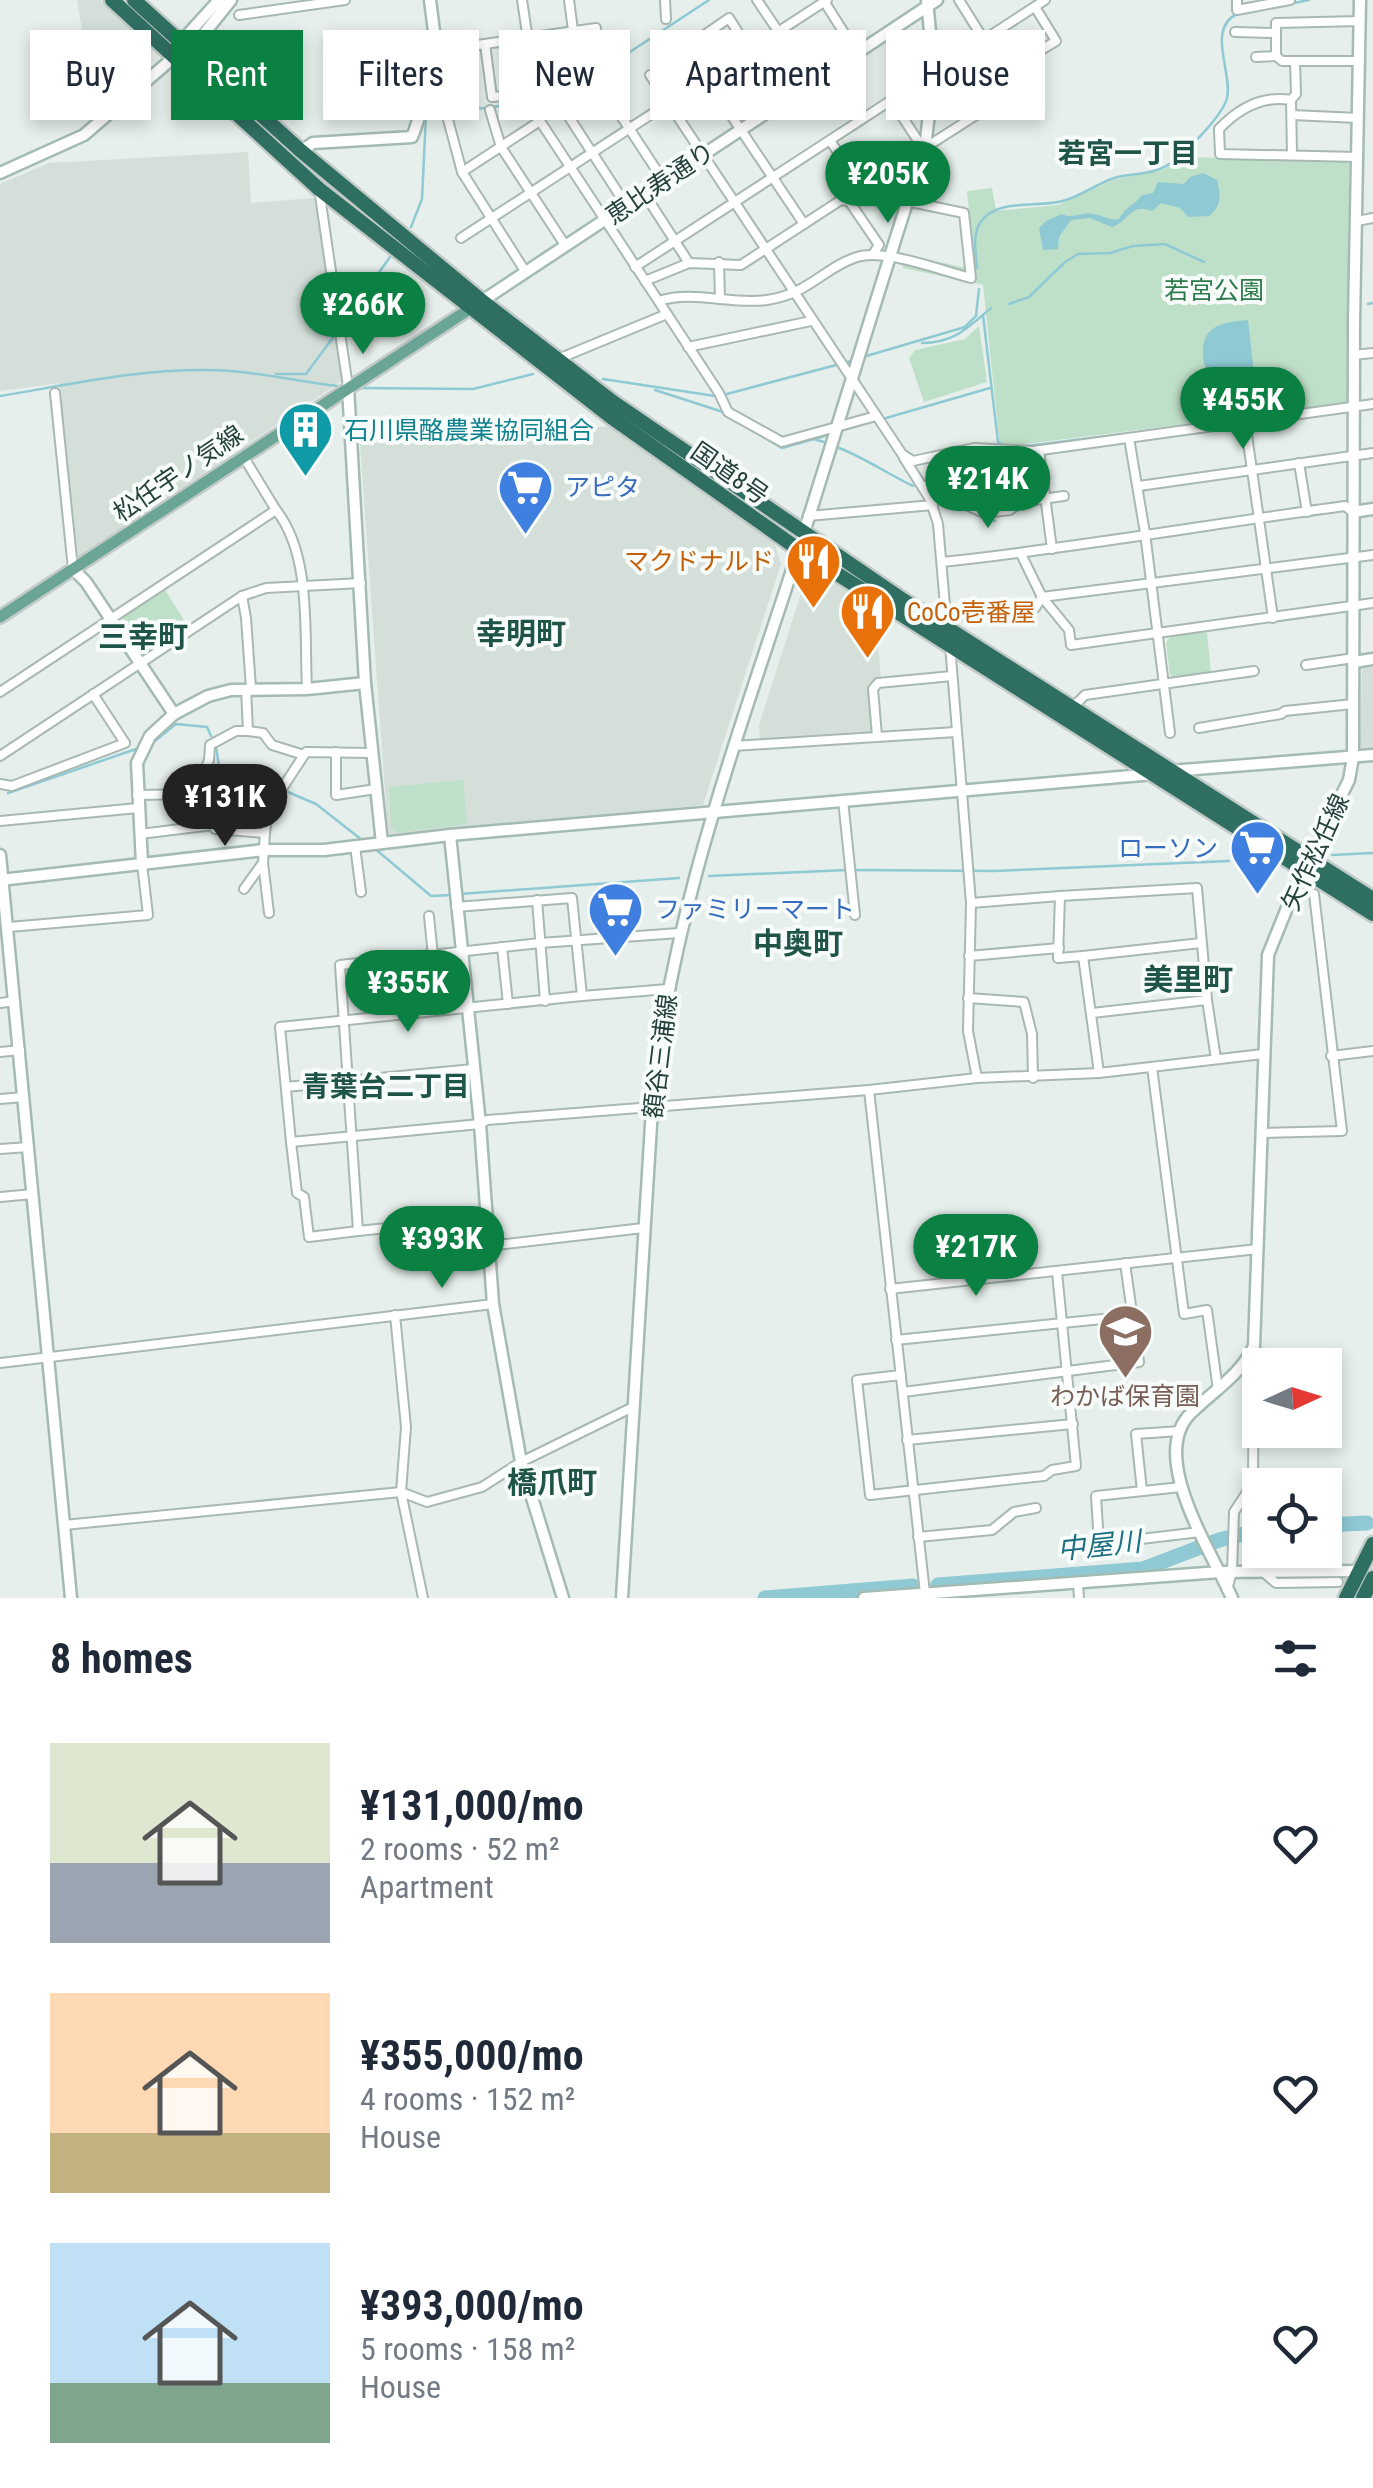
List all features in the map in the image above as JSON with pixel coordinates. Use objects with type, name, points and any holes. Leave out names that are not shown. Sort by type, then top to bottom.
[{"type":"highway","name":"国道8号","points":[[112,0],[171,57]]},
{"type":"highway","name":"国道8号","points":[[134,0],[171,33]]},
{"type":"highway","name":"国道8号","points":[[242,120],[319,189],[613,402],[802,533],[1174,771],[1373,914]]},
{"type":"highway","name":"国道8号","points":[[267,120],[476,305],[612,417],[798,549],[1154,774],[1308,866],[1373,899]]},
{"type":"highway","points":[[1363,1598],[1373,1544]]},
{"type":"highway","points":[[1346,1598],[1366,1574]]},
{"type":"main road","name":"松任宇ノ気線","points":[[0,616],[476,305]]},
{"type":"street","points":[[196,30],[218,0]]},
{"type":"street","points":[[201,30],[231,0]]},
{"type":"street","points":[[240,15],[288,4],[345,0]]},
{"type":"street","points":[[430,0],[434,30]]},
{"type":"street","points":[[522,0],[526,30]]},
{"type":"street","points":[[569,0],[573,30]]},
{"type":"street","points":[[665,0],[666,19]]},
{"type":"street","points":[[757,0],[777,30]]},
{"type":"street","points":[[958,0],[978,30]]},
{"type":"street","points":[[997,30],[1031,5],[1045,0]]},
{"type":"street","points":[[1237,0],[1237,10],[1290,0]]},
{"type":"street","name":"矢作松任線","points":[[1254,1346],[1268,955],[1349,780],[1353,758],[1360,0]]},
{"type":"street","points":[[780,30],[825,1],[843,30]]},
{"type":"street","name":"恵比寿通り","points":[[866,45],[931,2]]},
{"type":"street","name":"額谷三浦線","points":[[931,2],[932,30]]},
{"type":"street","points":[[1031,5],[1056,41],[1045,48]]},
{"type":"street","points":[[1270,6],[1276,28],[1276,56]]},
{"type":"street","points":[[711,30],[728,18],[736,30]]},
{"type":"street","points":[[1235,32],[1360,21]]},
{"type":"street","points":[[581,30],[596,28]]},
{"type":"street","points":[[479,45],[499,42]]},
{"type":"street","points":[[485,44],[492,98],[499,97]]},
{"type":"street","points":[[1256,57],[1276,56],[1282,61],[1295,61],[1359,57],[1373,50]]},
{"type":"street","points":[[0,173],[84,135],[171,59]]},
{"type":"street","points":[[1292,155],[1295,61]]},
{"type":"street","points":[[1292,100],[1275,97],[1238,109],[1219,128],[1220,154],[1358,157]]},
{"type":"street","points":[[635,267],[886,105]]},
{"type":"street","points":[[490,110],[501,147],[566,245]]},
{"type":"street","points":[[462,238],[650,115]]},
{"type":"street","points":[[1292,116],[1358,118]]},
{"type":"street","points":[[301,151],[312,143],[412,137],[416,120]]},
{"type":"street","points":[[447,120],[462,172],[525,272]]},
{"type":"street","points":[[571,120],[626,205]]},
{"type":"street","points":[[623,120],[663,180]]},
{"type":"street","points":[[681,120],[932,505],[942,562],[944,621],[1035,608],[1042,597]]},
{"type":"street","points":[[735,120],[804,224]]},
{"type":"street","name":"恵比寿通り","points":[[476,305],[755,120]]},
{"type":"street","points":[[904,120],[924,150]]},
{"type":"street","name":"額谷三浦線","points":[[622,1598],[652,1108],[679,933],[713,813],[924,150],[928,120]]},
{"type":"street","points":[[645,281],[689,263],[741,265],[970,120]]},
{"type":"street","points":[[462,172],[540,121],[728,412],[782,442],[876,416]]},
{"type":"street","points":[[831,142],[862,188]]},
{"type":"street","points":[[319,189],[348,386],[365,682],[376,789],[360,892]]},
{"type":"street","points":[[644,193],[689,263]]},
{"type":"street","points":[[848,200],[879,246],[873,254]]},
{"type":"street","points":[[659,301],[679,297],[762,300],[794,295],[854,257],[873,254],[971,278],[964,213],[906,201]]},
{"type":"street","points":[[1357,221],[1373,218]]},
{"type":"street","points":[[719,262],[720,299]]},
{"type":"street","points":[[558,359],[667,314]]},
{"type":"street","points":[[688,347],[811,320]]},
{"type":"street","points":[[1354,355],[1373,353]]},
{"type":"street","points":[[55,393],[73,570],[86,582],[174,714]]},
{"type":"street","points":[[902,454],[913,461],[974,448],[1039,450],[1373,404]]},
{"type":"street","points":[[1245,421],[1272,618]]},
{"type":"street","points":[[1129,438],[1146,533],[1170,733]]},
{"type":"street","points":[[1039,450],[1052,548]]},
{"type":"street","points":[[1139,486],[1373,452]]},
{"type":"street","points":[[243,456],[288,526],[297,548],[308,689]]},
{"type":"street","points":[[1299,463],[1306,512]]},
{"type":"street","points":[[920,484],[984,513],[1010,510],[1020,502],[1064,496]]},
{"type":"street","points":[[808,516],[932,505]]},
{"type":"street","points":[[942,562],[1022,554],[1344,506],[1353,512],[1373,509]]},
{"type":"street","points":[[0,692],[276,510]]},
{"type":"street","points":[[1022,554],[1042,597],[1069,630],[1071,645],[1373,603]]},
{"type":"street","points":[[1042,597],[1373,555]]},
{"type":"street","points":[[0,756],[242,596],[266,588],[360,583]]},
{"type":"street","points":[[242,596],[246,618],[248,732]]},
{"type":"street","points":[[950,646],[971,903],[968,1031],[976,1078]]},
{"type":"street","points":[[1306,666],[1373,659]]},
{"type":"street","points":[[1072,707],[1084,695],[1254,671]]},
{"type":"street","points":[[877,736],[873,688],[878,682],[952,676]]},
{"type":"street","points":[[9,927],[148,915],[137,795],[139,758],[144,744],[174,714],[208,696],[248,688],[308,689],[365,682]]},
{"type":"street","points":[[0,784],[12,786],[125,744],[93,694]]},
{"type":"street","points":[[1200,728],[1285,711],[1353,704]]},
{"type":"street","points":[[197,826],[194,794],[209,760],[210,744],[236,731],[264,733],[272,745],[304,754],[372,753]]},
{"type":"street","points":[[734,746],[956,732]]},
{"type":"street","points":[[336,752],[332,796],[376,789]]},
{"type":"street","points":[[269,912],[263,863],[268,810],[304,754]]},
{"type":"street","points":[[2,880],[264,850],[369,845],[843,799],[1373,755]]},
{"type":"street","points":[[137,795],[194,794]]},
{"type":"street","points":[[843,799],[855,915]]},
{"type":"street","points":[[0,821],[138,808]]},
{"type":"street","points":[[140,834],[213,824],[215,829],[265,833]]},
{"type":"street","points":[[450,835],[494,1304],[520,1462],[562,1598]]},
{"type":"street","points":[[0,855],[71,1598]]},
{"type":"street","points":[[244,889],[263,863]]},
{"type":"street","points":[[971,903],[1197,888],[1216,1060]]},
{"type":"street","points":[[1264,1133],[1342,1131],[1314,894]]},
{"type":"street","points":[[1060,896],[1058,958],[1201,943]]},
{"type":"street","points":[[455,900],[572,898],[582,996]]},
{"type":"street","points":[[618,898],[621,937]]},
{"type":"street","points":[[536,900],[545,1001]]},
{"type":"street","points":[[428,916],[433,956]]},
{"type":"street","points":[[358,1231],[340,965],[540,943],[679,933]]},
{"type":"street","points":[[502,947],[508,1004]]},
{"type":"street","points":[[970,956],[1059,948]]},
{"type":"street","points":[[1083,956],[1099,1073]]},
{"type":"street","points":[[485,1218],[309,1237],[304,1197],[297,1193],[280,1027],[668,989]]},
{"type":"street","points":[[968,998],[1024,1002],[1032,1034],[1033,1078]]},
{"type":"street","points":[[1092,1014],[1207,1000]]},
{"type":"street","points":[[0,1003],[15,1001]]},
{"type":"street","points":[[0,1052],[20,1050]]},
{"type":"street","points":[[1331,1056],[1373,1051]]},
{"type":"street","points":[[291,1142],[480,1124],[487,1120],[976,1078],[1099,1073],[1263,1054]]},
{"type":"street","points":[[1152,1066],[1184,1314],[1207,1310],[1218,1390]]},
{"type":"street","points":[[286,1087],[473,1069]]},
{"type":"street","points":[[869,1090],[925,1594]]},
{"type":"street","points":[[0,1099],[24,1097]]},
{"type":"street","points":[[0,1149],[29,1146]]},
{"type":"street","points":[[0,1197],[33,1194]]},
{"type":"street","points":[[488,1246],[644,1228]]},
{"type":"street","points":[[890,1289],[1260,1249]]},
{"type":"street","points":[[902,1392],[1139,1362],[1125,1263]]},
{"type":"street","points":[[900,1375],[857,1380],[870,1494],[1044,1476],[1052,1470],[1076,1466],[1057,1272]]},
{"type":"street","points":[[0,1363],[494,1304]]},
{"type":"street","points":[[396,1315],[406,1427],[401,1492],[423,1598]]},
{"type":"street","points":[[896,1340],[1132,1316]]},
{"type":"street","points":[[1226,1572],[1208,1548],[1181,1487],[1174,1459],[1180,1431],[1190,1414],[1246,1363],[1254,1346]]},
{"type":"street","points":[[1229,1594],[1226,1572],[1234,1512],[1253,1483],[1254,1346]]},
{"type":"street","points":[[64,1525],[401,1492],[428,1502],[482,1486],[520,1462],[632,1407]]},
{"type":"street","points":[[908,1440],[1073,1424]]},
{"type":"street","points":[[1142,1491],[1136,1434],[1180,1431]]},
{"type":"street","points":[[1181,1487],[1096,1496],[1099,1544],[1202,1534]]},
{"type":"street","points":[[918,1537],[992,1530],[1014,1512],[1036,1508]]},
{"type":"street","points":[[864,1598],[1226,1572],[1366,1574]]},
{"type":"street","points":[[1263,1572],[1276,1583],[1338,1582]]},
{"type":"street","points":[[1078,1583],[1080,1598]]},
{"type":"shaded area","points":[[77,0],[100,0],[132,30],[82,30]]},
{"type":"shaded area","points":[[248,152],[251,203],[314,198],[345,379],[78,557],[59,383],[0,391],[0,184],[49,163]]},
{"type":"shaded area","points":[[610,426],[773,539],[781,564],[703,805],[392,837],[388,833],[360,444]]},
{"type":"shaded area","points":[[824,577],[880,612],[876,618],[881,679],[871,687],[874,726],[869,733],[760,741],[759,725],[803,587]]},
{"type":"shaded area","points":[[1373,659],[1373,748],[1360,749],[1362,660]]},
{"type":"green space","name":"若宮公園","points":[[1182,157],[1349,160],[1348,404],[1000,447],[983,285],[903,268],[903,254],[971,269],[974,264],[967,191],[992,188],[996,211],[1058,205],[1113,180],[1166,168]]},
{"type":"green space","points":[[979,326],[987,382],[924,402],[909,358],[915,350],[965,339]]},
{"type":"green space","points":[[164,588],[187,625],[147,652],[130,638],[123,617]]},
{"type":"green space","points":[[1207,632],[1211,674],[1174,679],[1170,675],[1166,643],[1170,636]]},
{"type":"green space","points":[[463,780],[467,824],[397,833],[391,828],[389,787]]},
{"type":"water","points":[[1203,173],[1217,180],[1219,191],[1218,204],[1209,216],[1188,217],[1180,208],[1161,203],[1152,211],[1134,211],[1112,227],[1090,218],[1071,220],[1059,237],[1058,249],[1043,250],[1039,228],[1046,221],[1062,214],[1090,213],[1119,219],[1142,195],[1153,193],[1158,182],[1184,184],[1190,177]]},
{"type":"water","points":[[1248,320],[1257,399],[1253,404],[1209,411],[1210,378],[1203,351],[1207,335],[1219,325]]},
{"type":"waterway","points":[[411,227],[422,199],[426,115],[532,102],[572,90],[709,0]]},
{"type":"waterway","points":[[1289,4],[1309,0]]},
{"type":"waterway","points":[[977,268],[976,233],[987,215],[1007,207],[1055,203],[1114,178],[1160,169],[1191,145],[1218,115],[1227,98],[1223,30],[1237,14]]},
{"type":"waterway","points":[[1009,304],[1029,297],[1078,254],[1165,244],[1204,262]]},
{"type":"waterway","points":[[341,326],[390,257]]},
{"type":"waterway","points":[[863,357],[965,327],[976,316],[979,289]]},
{"type":"waterway","points":[[1368,304],[1373,303]]},
{"type":"waterway","points":[[922,343],[952,337],[991,308]]},
{"type":"waterway","points":[[983,315],[998,442],[1003,445]]},
{"type":"waterway","points":[[276,374],[306,374],[337,332]]},
{"type":"waterway","points":[[723,395],[855,360]]},
{"type":"waterway","points":[[1349,360],[1349,389]]},
{"type":"waterway","points":[[0,396],[103,378],[181,370],[240,372],[337,386]]},
{"type":"waterway","points":[[360,388],[473,389],[533,374]]},
{"type":"waterway","points":[[603,379],[715,396]]},
{"type":"waterway","points":[[886,418],[990,388]]},
{"type":"waterway","points":[[655,390],[720,411],[782,448],[814,439],[827,443]]},
{"type":"waterway","points":[[843,430],[871,422]]},
{"type":"waterway","points":[[1019,447],[1204,424]]},
{"type":"waterway","points":[[816,439],[827,435]]},
{"type":"waterway","points":[[834,446],[913,486]]},
{"type":"waterway","points":[[998,507],[1013,451]]},
{"type":"waterway","points":[[936,496],[948,501]]},
{"type":"waterway","points":[[983,516],[995,521]]},
{"type":"waterway","points":[[151,744],[176,724],[207,727],[211,736]]},
{"type":"waterway","points":[[216,747],[219,766],[227,780],[275,788]]},
{"type":"waterway","points":[[8,793],[139,748]]},
{"type":"waterway","points":[[288,792],[316,804],[362,840]]},
{"type":"waterway","points":[[373,847],[431,896],[452,895]]},
{"type":"waterway","points":[[1332,855],[1373,853]]},
{"type":"waterway","points":[[855,870],[994,871],[1229,861]]},
{"type":"waterway","points":[[709,876],[847,870]]},
{"type":"waterway","points":[[460,894],[679,878]]},
{"type":"waterway","name":"中屋川","points":[[1342,1524],[1367,1523]]},
{"type":"waterway","name":"中屋川","points":[[938,1585],[1143,1569],[1242,1534]]},
{"type":"waterway","name":"中屋川","points":[[765,1598],[913,1586]]},
{"type":"place","name":"石川県酪農業協同組合","points":[[305,479]]},
{"type":"place","name":"アピタ","points":[[526,536]]},
{"type":"place","name":"マクドナルド","points":[[813,610]]},
{"type":"place","name":"CoCo壱番屋","points":[[868,661]]},
{"type":"place","name":"ローソン","points":[[1257,897]]},
{"type":"place","name":"ファミリーマート","points":[[616,958]]},
{"type":"place","name":"わかば保育園","points":[[1125,1381]]},
{"type":"district","name":"若宮一丁目","points":[[1128,153]]},
{"type":"district","name":"幸明町","points":[[521,634]]},
{"type":"district","name":"三幸町","points":[[143,637]]},
{"type":"district","name":"中奥町","points":[[798,944]]},
{"type":"district","name":"美里町","points":[[1188,980]]},
{"type":"district","name":"青葉台二丁目","points":[[386,1086]]},
{"type":"district","name":"橋爪町","points":[[552,1483]]}]
